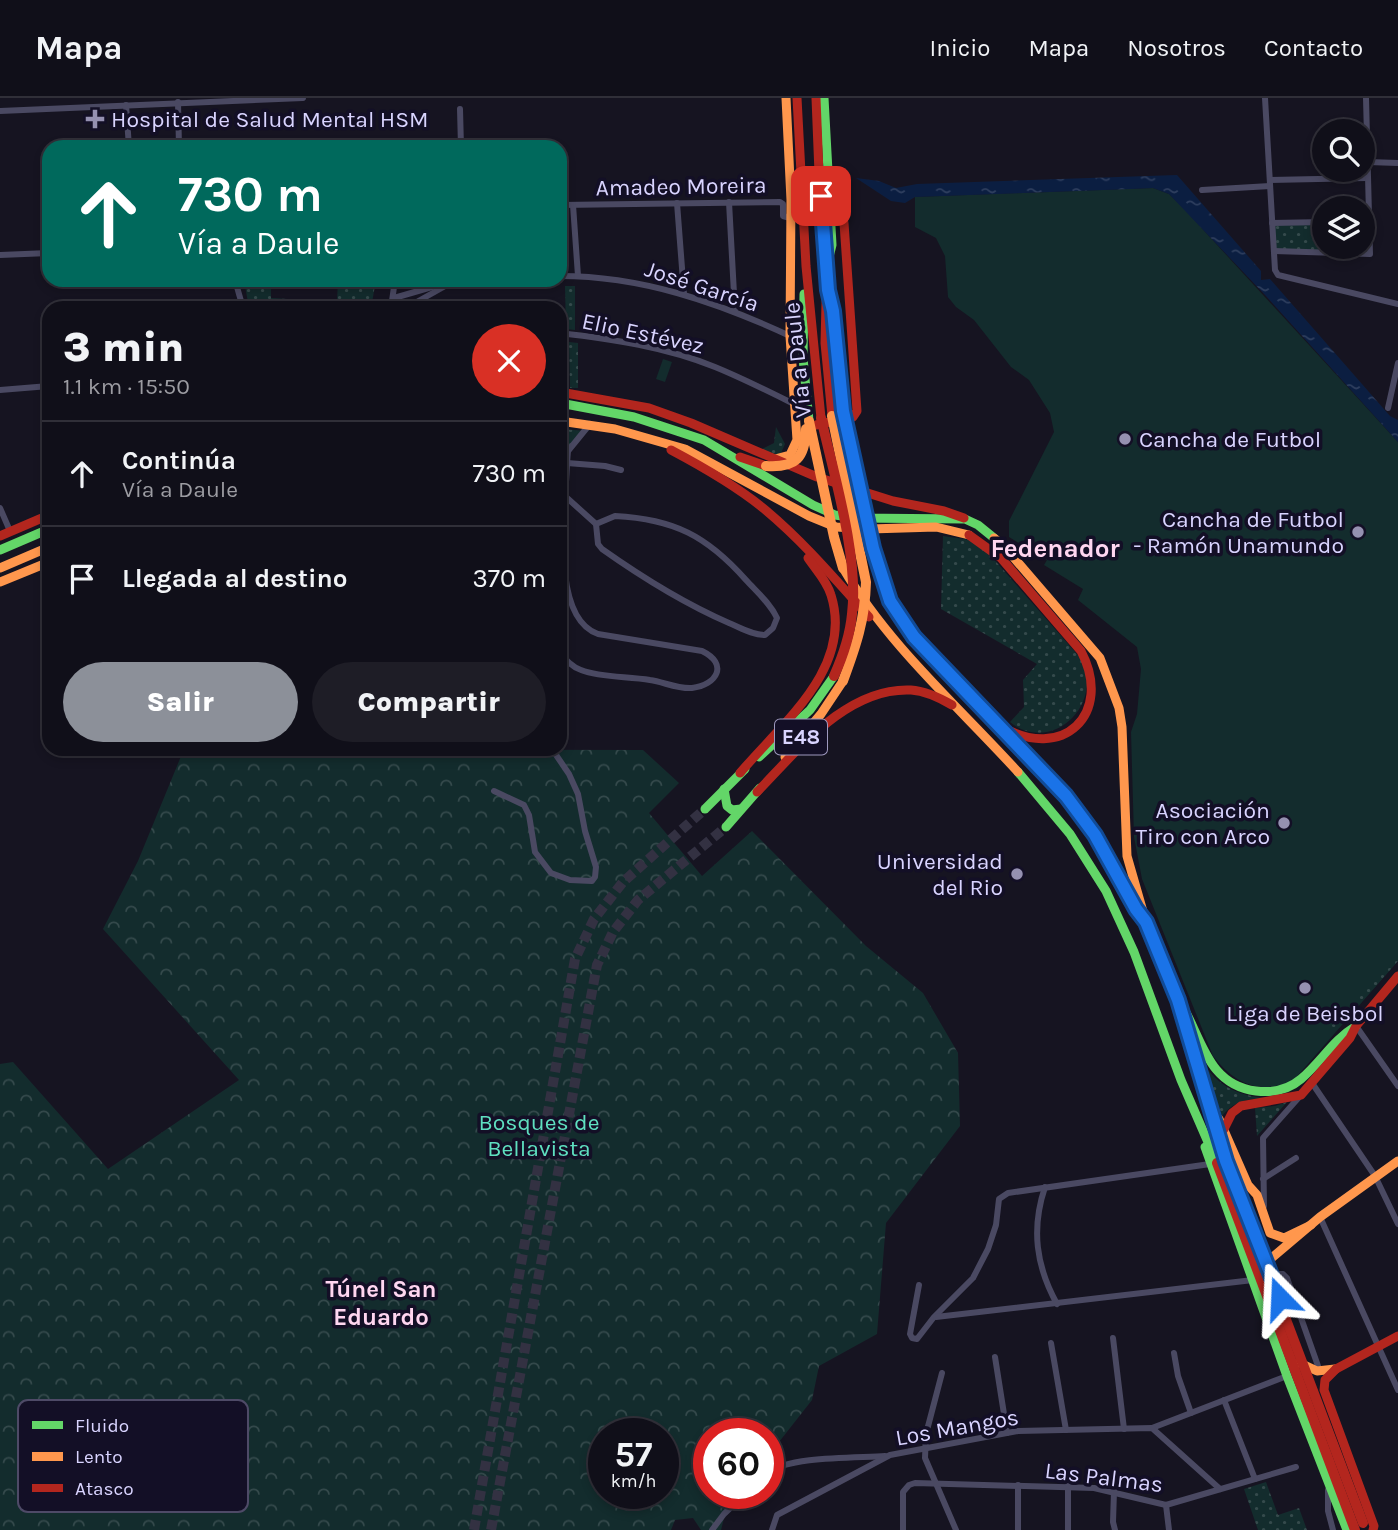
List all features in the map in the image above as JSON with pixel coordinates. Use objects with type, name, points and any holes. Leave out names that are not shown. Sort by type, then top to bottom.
[{"type":"main road","name":"Vía a Daule","points":[[767,462],[782,460],[794,450],[797,440],[790,336],[786,98]]},
{"type":"main road","name":"Vía a Daule","points":[[726,827],[817,719],[839,679],[850,634],[855,583],[827,417],[806,266],[797,98]]},
{"type":"main road","name":"Vía a Daule","points":[[816,98],[828,290],[825,343],[827,417]]},
{"type":"main road","name":"Vía a Daule","points":[[824,98],[832,245],[827,262]]},
{"type":"main road","points":[[794,410],[802,424],[813,425],[852,417],[857,411],[844,223],[837,195],[828,187]]},
{"type":"main road","name":"Vía a Daule","points":[[806,266],[803,324],[808,421],[834,537],[843,568],[860,597],[898,643]]},
{"type":"main road","name":"Vía a Daule","points":[[828,290],[833,311],[843,411],[873,548],[890,601],[914,637],[1052,780],[1078,812],[1095,835],[1146,922]]},
{"type":"main road","points":[[567,393],[649,408],[691,423],[767,462],[787,467],[797,461],[806,444],[808,421]]},
{"type":"main road","points":[[567,404],[612,411],[877,496],[944,511],[978,525],[1003,545],[1101,658],[1119,708],[1127,856],[1146,922],[1178,1000],[1200,1072],[1218,1163],[1239,1243],[1301,1414],[1348,1530]]},
{"type":"main road","points":[[567,422],[590,424],[646,438],[707,459],[809,516],[836,527],[948,528],[972,536],[991,548],[1081,650],[1088,660],[1094,678],[1092,696],[1085,714],[1060,736],[1052,739],[1031,739],[1016,735],[1001,726]]},
{"type":"main road","points":[[646,438],[743,492],[781,523],[880,629],[898,643],[1073,838],[1109,899],[1141,970],[1198,1122],[1218,1163],[1362,1528]]},
{"type":"main road","points":[[704,440],[813,505],[835,515],[856,518],[965,519]]},
{"type":"main road","points":[[0,536],[42,518]]},
{"type":"main road","points":[[0,550],[42,532]]},
{"type":"main road","points":[[740,773],[809,695],[825,667],[833,645],[836,615],[830,592],[794,537]]},
{"type":"main road","points":[[0,568],[42,550]]},
{"type":"main road","points":[[0,582],[42,565]]},
{"type":"main road","name":"Vía a Daule","points":[[705,809],[740,773],[803,718],[839,679]]},
{"type":"main road","points":[[757,792],[835,718],[871,698],[894,691],[914,690],[958,708]]},
{"type":"main road","points":[[724,789],[727,807],[734,811],[742,808]]},
{"type":"main road","points":[[1224,1129],[1232,1114],[1241,1105],[1301,1095],[1398,976]]},
{"type":"main road","points":[[1178,1000],[1190,1017],[1208,1061],[1225,1079],[1246,1089],[1264,1093],[1290,1088],[1345,1032],[1356,1026]]},
{"type":"main road","points":[[1200,1072],[1248,1185],[1264,1234],[1258,1245],[1248,1248],[1239,1243]]},
{"type":"main road","points":[[1253,1280],[1320,1217],[1398,1161]]},
{"type":"main road","points":[[1248,1185],[1257,1195],[1270,1233],[1278,1237],[1292,1236],[1311,1225]]},
{"type":"main road","points":[[1266,1265],[1302,1365]]},
{"type":"main road","points":[[1272,1335],[1302,1365],[1317,1371],[1336,1368],[1398,1336]]},
{"type":"main road","points":[[1336,1368],[1324,1385],[1374,1526],[1373,1530]]},
{"type":"main road","points":[[1301,1414],[1303,1404],[1310,1397],[1318,1396],[1328,1401]]},
{"type":"street","points":[[0,111],[115,102],[126,105],[303,98]]},
{"type":"street","points":[[1265,98],[1275,270],[1278,275],[1398,304]]},
{"type":"street","points":[[1366,98],[1366,119]]},
{"type":"street","points":[[178,103],[179,140]]},
{"type":"street","points":[[126,105],[128,140]]},
{"type":"street","points":[[460,109],[461,140]]},
{"type":"street","points":[[1375,162],[1398,163]]},
{"type":"street","points":[[1202,190],[1312,181]]},
{"type":"street","points":[[729,202],[735,312]]},
{"type":"street","name":"Amadeo Moreira","points":[[567,205],[780,202],[783,204],[783,216],[790,219]]},
{"type":"street","points":[[677,203],[684,294]]},
{"type":"street","points":[[573,205],[578,276]]},
{"type":"street","points":[[1272,223],[1312,222]]},
{"type":"street","points":[[1274,251],[1312,252]]},
{"type":"street","points":[[0,255],[42,253]]},
{"type":"street","name":"José García","points":[[567,276],[638,283],[684,294],[790,336]]},
{"type":"street","points":[[393,301],[395,287]]},
{"type":"street","points":[[394,298],[432,287]]},
{"type":"street","points":[[419,301],[444,287]]},
{"type":"street","name":"Elio Estévez","points":[[567,334],[673,353],[713,366],[794,410]]},
{"type":"street","points":[[1388,408],[1398,363]]},
{"type":"street","points":[[0,390],[42,387]]},
{"type":"street","points":[[590,424],[568,451],[567,464],[605,466],[621,470]]},
{"type":"street","points":[[567,498],[596,524],[599,547],[662,590],[754,634],[765,635],[776,624],[769,605],[730,562],[715,548],[692,534],[643,517],[615,516],[596,524]]},
{"type":"street","points":[[0,508],[10,531]]},
{"type":"street","points":[[567,577],[570,600],[575,614],[584,626],[598,634],[696,649],[713,658],[718,669],[715,678],[709,683],[693,688],[680,688],[653,680],[588,672],[567,661]]},
{"type":"street","points":[[494,791],[524,805],[529,815],[535,852],[551,873],[585,883],[592,881],[596,867],[578,794],[557,756]]},
{"type":"street","points":[[1356,1026],[1398,1086]]},
{"type":"street","points":[[1312,1083],[1375,1176],[1398,1224]]},
{"type":"street","points":[[1264,1215],[1263,1138],[1301,1095]]},
{"type":"street","points":[[1263,1179],[1296,1158]]},
{"type":"street","points":[[919,1284],[910,1334],[912,1338],[920,1337],[934,1317],[973,1278],[988,1249],[996,1225],[997,1205],[1002,1196],[1045,1187],[1218,1163]]},
{"type":"street","points":[[1045,1187],[1037,1215],[1036,1243],[1041,1270],[1057,1304]]},
{"type":"street","points":[[1320,1217],[1398,1390]]},
{"type":"street","points":[[1266,1265],[1287,1278],[1318,1366]]},
{"type":"street","points":[[1266,1265],[1278,1273]]},
{"type":"street","points":[[934,1317],[1253,1280]]},
{"type":"street","points":[[1113,1338],[1124,1429]]},
{"type":"street","points":[[1051,1343],[1066,1430]]},
{"type":"street","points":[[1174,1353],[1178,1376],[1191,1413]]},
{"type":"street","points":[[995,1357],[1007,1433]]},
{"type":"street","points":[[942,1373],[925,1449],[929,1468],[956,1530]]},
{"type":"street","name":"Los Mangos","points":[[772,1530],[775,1520],[782,1513],[890,1455],[1007,1433],[1152,1428],[1287,1376]]},
{"type":"street","points":[[1224,1399],[1255,1479]]},
{"type":"street","points":[[1152,1428],[1220,1489]]},
{"type":"street","points":[[784,1465],[890,1455]]},
{"type":"street","name":"Las Palmas","points":[[904,1530],[902,1496],[905,1488],[915,1483],[1068,1486],[1114,1491],[1166,1505],[1296,1467]]},
{"type":"street","points":[[1328,1481],[1328,1511],[1333,1530]]},
{"type":"street","points":[[1018,1485],[1018,1530]]},
{"type":"street","points":[[1068,1486],[1068,1530]]},
{"type":"street","points":[[1114,1491],[1115,1530]]},
{"type":"street","points":[[1166,1505],[1169,1530]]},
{"type":"street","points":[[712,1530],[729,1509]]},
{"type":"green space","points":[[1153,188],[1169,194],[1185,210],[1398,442],[1398,961],[1293,1081],[1269,1087],[1259,1087],[1239,1080],[1213,1056],[1142,879],[1134,837],[1131,732],[1137,714],[1141,669],[1137,647],[1078,600],[1083,589],[1044,565],[1047,560],[1009,537],[1009,521],[1054,432],[1050,413],[1029,380],[1011,367],[974,320],[956,307],[948,297],[945,256],[936,238],[915,227],[915,197]]},
{"type":"green space","points":[[1312,222],[1312,252],[1274,251],[1272,223]]},
{"type":"green space","points":[[575,286],[575,330],[567,329],[565,287]]},
{"type":"green space","points":[[245,287],[271,287],[271,298],[320,301],[248,301]]},
{"type":"green space","points":[[338,287],[375,287],[372,301],[337,301]]},
{"type":"green space","points":[[569,342],[578,343],[578,388],[570,388]]},
{"type":"green space","points":[[663,359],[672,362],[665,382],[656,379]]},
{"type":"green space","points":[[776,427],[785,444],[781,453],[774,458],[758,451],[774,443]]},
{"type":"green space","points":[[567,430],[588,431],[567,451]]},
{"type":"green space","points":[[943,536],[971,540],[991,556],[1083,661],[1087,677],[1086,692],[1081,706],[1062,726],[1037,733],[1023,730],[1010,722],[1024,707],[1023,680],[1037,664],[941,609]]},
{"type":"green space","name":"Bosques de Bellavista","points":[[567,750],[643,750],[679,783],[649,813],[702,876],[752,831],[866,946],[923,993],[958,1053],[960,1126],[886,1223],[877,1334],[819,1366],[812,1400],[784,1436],[784,1418],[693,1418],[693,1509],[727,1509],[721,1530],[701,1530],[693,1518],[675,1520],[671,1530],[0,1530],[0,1064],[13,1062],[108,1169],[239,1080],[103,929],[138,861],[181,756],[567,756]]},
{"type":"green space","points":[[1398,951],[1398,961],[1333,1034],[1332,1025]]},
{"type":"green space","points":[[1205,1066],[1232,1090],[1267,1098],[1242,1101],[1222,1116]]},
{"type":"green space","points":[[1287,1102],[1257,1136],[1255,1108]]},
{"type":"green space","points":[[1266,1482],[1278,1515],[1299,1508],[1307,1530],[1258,1530],[1244,1489]]},
{"type":"water","points":[[1177,175],[1261,271],[1261,280],[1270,279],[1390,416],[1398,420],[1398,442],[1169,194],[1153,188],[915,197],[905,203],[891,201],[856,178],[879,181],[896,188],[917,184]]},
{"type":"tunnel","points":[[474,1530],[575,959],[594,919],[623,882],[705,809]]},
{"type":"tunnel","points":[[491,1530],[597,965],[613,932],[638,900],[726,827]]},
{"type":"traffic: fast","points":[[824,98],[832,245],[828,261]]},
{"type":"traffic: fast","points":[[804,294],[803,358],[809,421]]},
{"type":"traffic: fast","points":[[567,404],[634,417],[704,440],[813,505],[835,515],[856,518],[965,519],[978,525],[994,538]]},
{"type":"traffic: fast","points":[[0,550],[42,532]]},
{"type":"traffic: fast","points":[[759,757],[810,710],[834,676]]},
{"type":"traffic: fast","points":[[705,809],[745,769]]},
{"type":"traffic: fast","points":[[1018,772],[1070,834],[1106,891],[1134,952],[1181,1080],[1217,1163]]},
{"type":"traffic: fast","points":[[726,827],[760,788]]},
{"type":"traffic: fast","points":[[724,789],[727,806],[732,810],[741,809]]},
{"type":"traffic: fast","points":[[1182,1005],[1208,1058],[1217,1070],[1227,1080],[1256,1091],[1280,1090],[1296,1083],[1356,1026]]},
{"type":"traffic: fast","points":[[1205,1147],[1287,1376],[1347,1530]]},
{"type":"traffic: slow","points":[[775,459],[790,455],[797,440],[790,336],[791,200],[786,98]]},
{"type":"traffic: slow","points":[[832,416],[866,582],[859,633],[843,681]]},
{"type":"traffic: slow","points":[[809,421],[843,568]]},
{"type":"traffic: slow","points":[[567,422],[615,429],[685,449],[809,516],[836,527],[936,527],[969,535]]},
{"type":"traffic: slow","points":[[766,466],[785,465],[797,459],[804,447],[806,429]]},
{"type":"traffic: slow","points":[[994,538],[1003,545],[1100,658],[1119,708],[1127,856],[1146,922]]},
{"type":"traffic: slow","points":[[0,568],[42,550]]},
{"type":"traffic: slow","points":[[0,582],[42,565]]},
{"type":"traffic: slow","points":[[843,568],[902,649],[1018,772]]},
{"type":"traffic: slow","points":[[785,757],[821,714],[843,681]]},
{"type":"traffic: slow","points":[[1189,1035],[1226,1161]]},
{"type":"traffic: slow","points":[[1219,1119],[1248,1185],[1257,1195],[1270,1233],[1284,1238],[1311,1225]]},
{"type":"traffic: slow","points":[[1261,1267],[1320,1217],[1398,1161]]},
{"type":"traffic: slow","points":[[1300,1363],[1317,1371],[1335,1369]]},
{"type":"traffic: jam","points":[[797,98],[806,266],[821,418]]},
{"type":"traffic: jam","points":[[816,98],[827,263],[825,343],[832,416]]},
{"type":"traffic: jam","points":[[816,425],[853,417],[857,411],[844,223],[837,195],[828,187]]},
{"type":"traffic: jam","points":[[830,298],[843,411]]},
{"type":"traffic: jam","points":[[567,393],[649,408],[817,477],[893,501],[944,511],[964,518]]},
{"type":"traffic: jam","points":[[843,411],[873,548],[890,601]]},
{"type":"traffic: jam","points":[[821,418],[844,516],[852,567],[850,630],[834,676]]},
{"type":"traffic: jam","points":[[671,450],[718,477],[763,508],[805,547],[869,617]]},
{"type":"traffic: jam","points":[[740,457],[766,466]]},
{"type":"traffic: jam","points":[[0,536],[42,518]]},
{"type":"traffic: jam","points":[[969,535],[1001,558],[1081,651],[1090,674],[1091,694],[1086,712],[1076,726],[1062,735],[1044,739],[1023,736],[1001,726]]},
{"type":"traffic: jam","points":[[740,773],[810,693],[832,647],[835,622],[831,595],[808,558]]},
{"type":"traffic: jam","points":[[890,601],[918,642],[1066,796],[1095,835],[1146,922],[1178,1000],[1189,1035]]},
{"type":"traffic: jam","points":[[757,792],[825,724],[866,699],[888,692],[911,690],[933,695],[952,705]]},
{"type":"traffic: jam","points":[[1224,1129],[1232,1113],[1241,1106],[1301,1095],[1398,976]]},
{"type":"traffic: jam","points":[[1226,1161],[1363,1523]]},
{"type":"traffic: jam","points":[[1217,1163],[1355,1530]]},
{"type":"traffic: jam","points":[[1336,1369],[1398,1336]]},
{"type":"traffic: jam","points":[[1336,1369],[1325,1380],[1324,1390],[1374,1526],[1373,1530]]},
{"type":"place","name":"Hospital de Salud Mental HSM","points":[[95,119]]},
{"type":"place","name":"Cancha de Futbol","points":[[1125,439]]},
{"type":"place","name":"Cancha de Futbol - Ramón Unamundo","points":[[1358,532]]},
{"type":"place","name":"Asociación Tiro con Arco","points":[[1284,823]]},
{"type":"place","name":"Universidad del Rio","points":[[1017,874]]},
{"type":"place","name":"Liga de Beisbol","points":[[1305,988]]},
{"type":"district","name":"Fedenador","points":[[1055,548]]},
{"type":"district","name":"Túnel San Eduardo","points":[[381,1303]]},
{"type":"route","points":[[821,196],[828,290],[833,311],[843,411],[873,548],[890,601],[914,637],[1066,796],[1095,835],[1146,922],[1178,1000],[1226,1161],[1280,1298]]}]
